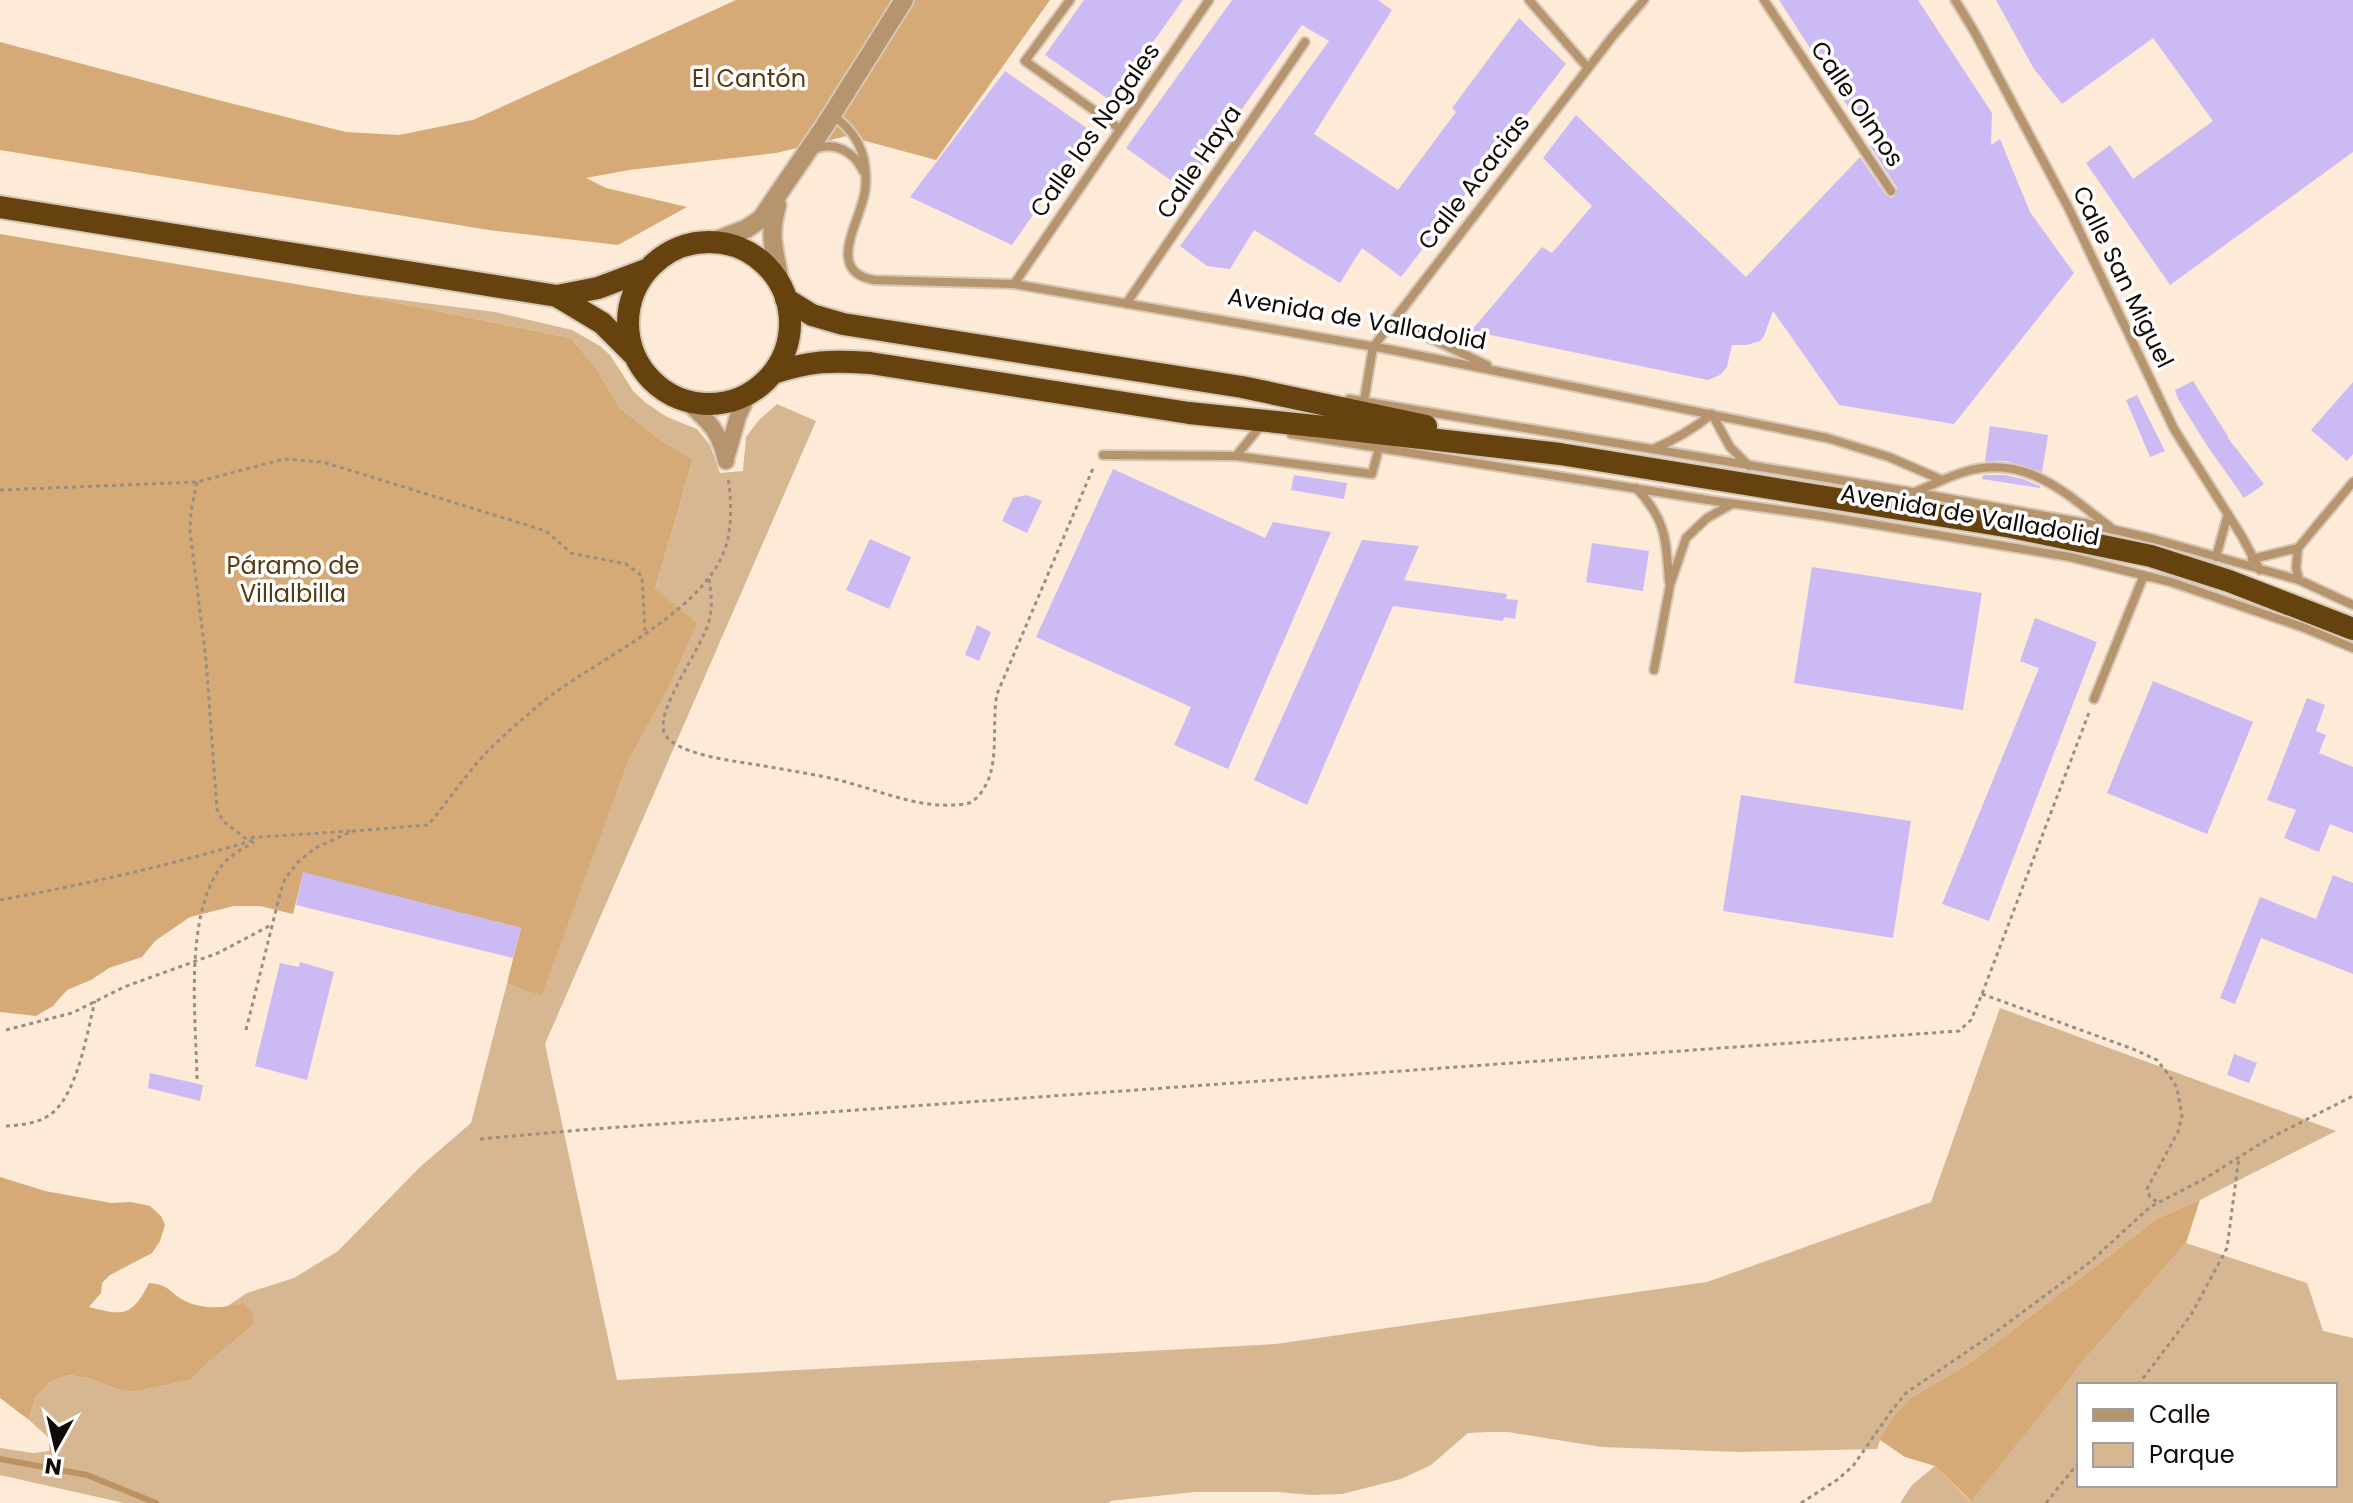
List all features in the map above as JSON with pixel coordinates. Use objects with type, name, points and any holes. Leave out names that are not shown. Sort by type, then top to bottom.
[{"type":"highway","points":[[0,207],[557,296],[598,288],[646,270],[678,247],[712,242],[736,246],[765,264],[783,292],[790,320],[788,339],[773,373],[749,393],[718,403],[685,400],[666,392],[651,380],[634,355],[602,323],[557,296]]},
{"type":"highway","points":[[634,355],[628,332],[629,305],[634,289],[646,270]]},
{"type":"highway","points":[[783,292],[812,315],[843,324],[1202,381],[1560,454]]},
{"type":"highway","points":[[773,373],[806,363],[870,363],[1189,413],[1560,454]]},
{"type":"highway","name":"Avenida de Valladolid","points":[[1560,454],[2011,527],[2151,556],[2229,581],[2353,629]]},
{"type":"street","points":[[712,242],[746,229],[761,219],[828,121],[904,0]]},
{"type":"street","points":[[779,195],[771,225],[773,254],[783,292]]},
{"type":"street","points":[[726,461],[738,416],[749,393]]},
{"type":"street","points":[[685,400],[720,437],[726,461]]},
{"type":"lane","points":[[1070,0],[1025,61],[1120,129]]},
{"type":"lane","name":"Calle los Nogales","points":[[1014,284],[1209,0]]},
{"type":"lane","points":[[1529,0],[1588,68]]},
{"type":"lane","name":"Calle Acacias","points":[[1364,401],[1373,347],[1644,0]]},
{"type":"lane","name":"Calle Olmos","points":[[1764,0],[1891,191]]},
{"type":"lane","name":"Calle San Miguel","points":[[1955,0],[2069,209],[2174,429],[2260,570]]},
{"type":"lane","name":"Calle Haya","points":[[1126,304],[1305,42]]},
{"type":"lane","points":[[828,121],[827,141],[832,146]]},
{"type":"lane","name":"Avenida de Valladolid","points":[[828,121],[847,125],[864,158],[865,193],[852,227],[848,260],[852,270],[861,278],[1014,284],[1373,347],[1827,438],[1889,457],[1942,480]]},
{"type":"lane","points":[[806,154],[817,148],[832,146],[844,149],[854,156],[865,175]]},
{"type":"lane","points":[[1393,321],[1498,371]]},
{"type":"lane","name":"Avenida de Valladolid","points":[[1202,381],[1263,385],[1545,430],[1912,492],[2114,530],[2299,580],[2353,605]]},
{"type":"lane","name":"Avenida de Valladolid","points":[[1189,413],[1258,429],[1839,518],[2070,557],[2144,575],[2227,601],[2353,648]]},
{"type":"lane","points":[[1652,449],[1692,430],[1712,414],[1730,447],[1749,466]]},
{"type":"lane","points":[[1236,456],[1258,429]]},
{"type":"lane","points":[[1103,455],[1236,456],[1372,474],[1379,448]]},
{"type":"lane","points":[[1912,492],[1967,471],[1995,468],[2029,472],[2049,481],[2114,530]]},
{"type":"lane","points":[[2299,580],[2296,568],[2298,548],[2353,482]]},
{"type":"lane","points":[[1635,487],[1650,503],[1665,533],[1670,585]]},
{"type":"lane","points":[[1654,670],[1670,585],[1686,538],[1707,518],[1733,503]]},
{"type":"lane","points":[[2216,557],[2228,514]]},
{"type":"lane","points":[[2239,564],[2298,548]]},
{"type":"lane","points":[[2094,699],[2144,575]]},
{"type":"path","points":[[709,579],[710,621],[663,720],[664,731],[670,741],[695,753],[832,778],[907,801],[936,806],[969,804],[978,797],[989,779],[994,753],[993,715],[997,694],[1094,464],[1103,455]]},
{"type":"path","points":[[0,490],[197,482],[284,459],[323,462],[546,531],[571,553],[626,564],[642,576],[645,633]]},
{"type":"path","points":[[197,482],[190,531],[206,660],[217,809],[223,821],[245,838],[260,838],[428,825],[477,763],[516,725],[543,702],[669,616],[709,579],[728,539],[730,493],[726,461]]},
{"type":"path","points":[[480,1139],[1959,1031],[1971,1020],[1982,994],[2094,699]]},
{"type":"path","points":[[246,1030],[285,879],[298,862],[315,848],[353,831]]},
{"type":"path","points":[[0,900],[110,878],[260,838]]},
{"type":"path","points":[[197,1079],[194,962],[202,913],[221,866],[260,838]]},
{"type":"path","points":[[6,1030],[72,1013],[124,987],[242,941],[271,925]]},
{"type":"path","points":[[1982,994],[2157,1060],[2177,1088],[2182,1116],[2178,1132],[2147,1189],[2150,1197],[2159,1203]]},
{"type":"path","points":[[6,1126],[22,1125],[47,1117],[67,1096],[79,1064],[95,1001]]},
{"type":"path","points":[[1801,1503],[1853,1466],[1906,1393],[2089,1263],[2150,1207],[2268,1139],[2353,1096]]},
{"type":"path","points":[[2140,1383],[2191,1315],[2227,1248],[2239,1157]]},
{"type":"path","points":[[2046,1503],[2077,1464]]},
{"type":"green space","name":"El Cantón","points":[[736,0],[1050,0],[936,160],[847,136],[776,153],[586,178],[606,188],[687,207],[618,245],[489,230],[0,150],[0,42],[346,132],[399,135],[473,120]]},
{"type":"green space","name":"Páramo de Villalbilla","points":[[0,234],[354,294],[571,338],[595,367],[620,408],[662,441],[693,459],[655,589],[697,623],[663,698],[629,760],[542,995],[507,983],[521,928],[303,873],[293,914],[260,906],[234,906],[190,917],[155,941],[142,957],[109,968],[67,990],[53,1006],[36,1016],[0,1012]]},
{"type":"green space","points":[[354,294],[495,312],[572,330],[610,355],[634,392],[646,403],[667,417],[697,429],[710,445],[720,473],[743,471],[746,437],[777,404],[816,421],[545,1044],[617,1380],[1276,1344],[1707,1282],[1931,1202],[2000,1008],[2336,1131],[2158,1218],[1971,1362],[1912,1397],[1880,1440],[1877,1449],[1740,1452],[1601,1447],[1508,1432],[1468,1433],[1431,1465],[1401,1479],[1342,1494],[1194,1492],[1110,1503],[124,1503],[0,1475],[0,1448],[33,1453],[49,1451],[50,1439],[29,1420],[35,1398],[50,1382],[69,1375],[133,1392],[191,1380],[253,1325],[223,1309],[247,1293],[294,1278],[338,1251],[420,1167],[471,1123],[507,983],[542,994],[629,760],[663,698],[655,589],[693,459],[662,441],[620,408],[595,367],[571,338]]},
{"type":"green space","points":[[0,1177],[45,1191],[111,1203],[131,1202],[150,1206],[161,1216],[165,1225],[152,1253],[110,1275],[89,1307],[110,1312],[125,1311],[132,1308],[149,1283],[166,1287],[185,1301],[200,1306],[222,1307],[244,1303],[253,1314],[253,1325],[191,1380],[133,1392],[69,1375],[50,1382],[35,1398],[29,1420],[0,1398]]},
{"type":"green space","points":[[2200,1200],[2186,1243],[2086,1358],[1971,1501],[1935,1466],[1905,1457],[1880,1440],[1893,1418],[1912,1397],[1971,1362],[2158,1218]]},
{"type":"green space","points":[[2186,1243],[2307,1283],[2323,1331],[2353,1338],[2353,1503],[1900,1503],[1912,1485],[1935,1466],[1970,1501],[2086,1358]]},
{"type":"building","points":[[1084,0],[1183,0],[1111,101],[1045,55]]},
{"type":"building","points":[[1232,0],[1378,0],[1392,10],[1314,134],[1398,190],[1456,112],[1452,108],[1519,18],[1566,64],[1401,277],[1362,248],[1340,283],[1254,230],[1230,269],[1207,266],[1180,246],[1329,41],[1302,25],[1184,190],[1126,148]]},
{"type":"building","points":[[1779,0],[1918,0],[1992,113],[1991,145],[2000,139],[2030,212],[2074,273],[1954,424],[1839,405],[1773,311],[1760,341],[1732,345],[1727,367],[1720,375],[1708,380],[1471,331],[1542,247],[1552,253],[1592,206],[1543,158],[1576,115],[1746,277],[1860,157],[1886,195],[1891,198],[1895,196],[1897,188],[1870,146],[1872,144]]},
{"type":"building","points":[[1996,0],[2353,0],[2353,152],[2170,285],[2086,163],[2110,145],[2133,179],[2213,121],[2153,38],[2062,104],[2034,69]]},
{"type":"building","points":[[1005,71],[1091,131],[1012,245],[910,197]]},
{"type":"building","points":[[2193,381],[2227,437],[2264,484],[2244,498],[2178,399],[2175,390]]},
{"type":"building","points":[[2353,382],[2353,454],[2347,461],[2311,430]]},
{"type":"building","points":[[2137,395],[2165,451],[2150,457],[2126,400]]},
{"type":"building","points":[[1990,426],[2048,435],[2042,472],[2007,461],[1985,461]]},
{"type":"building","points":[[1113,469],[1265,538],[1273,522],[1331,532],[1228,769],[1174,745],[1191,707],[1036,637]]},
{"type":"building","points":[[1294,475],[1347,483],[1344,499],[1291,490]]},
{"type":"building","points":[[1983,475],[2023,479],[2040,488],[1982,479]]},
{"type":"building","points":[[1027,495],[1042,501],[1027,533],[1002,521],[1013,498]]},
{"type":"building","points":[[870,539],[911,557],[889,609],[846,590]]},
{"type":"building","points":[[1362,540],[1419,546],[1404,580],[1507,594],[1506,599],[1518,600],[1515,619],[1504,617],[1503,621],[1393,606],[1307,805],[1254,780]]},
{"type":"building","points":[[1592,543],[1649,551],[1643,591],[1586,582]]},
{"type":"building","points":[[1812,567],[1982,593],[1963,710],[1794,683]]},
{"type":"building","points":[[2035,618],[2097,642],[1989,921],[1942,904],[2039,668],[2020,661]]},
{"type":"building","points":[[977,625],[991,632],[979,661],[965,655]]},
{"type":"building","points":[[2153,681],[2253,722],[2207,834],[2107,793]]},
{"type":"building","points":[[2307,698],[2325,705],[2316,731],[2326,735],[2319,753],[2353,767],[2353,833],[2330,824],[2319,852],[2284,838],[2296,810],[2267,800]]},
{"type":"building","points":[[1741,795],[1911,821],[1893,938],[1723,911]]},
{"type":"building","points":[[303,872],[521,928],[513,958],[296,905]]},
{"type":"building","points":[[2333,875],[2353,883],[2353,974],[2261,938],[2235,1004],[2220,998],[2260,897],[2316,919]]},
{"type":"building","points":[[300,962],[334,972],[307,1080],[255,1066],[280,963],[299,967]]},
{"type":"building","points":[[2234,1054],[2257,1063],[2249,1083],[2227,1075]]},
{"type":"building","points":[[150,1073],[203,1085],[200,1101],[148,1088]]},
{"type":"waterway","points":[[0,1459],[87,1475],[156,1503]]}]
